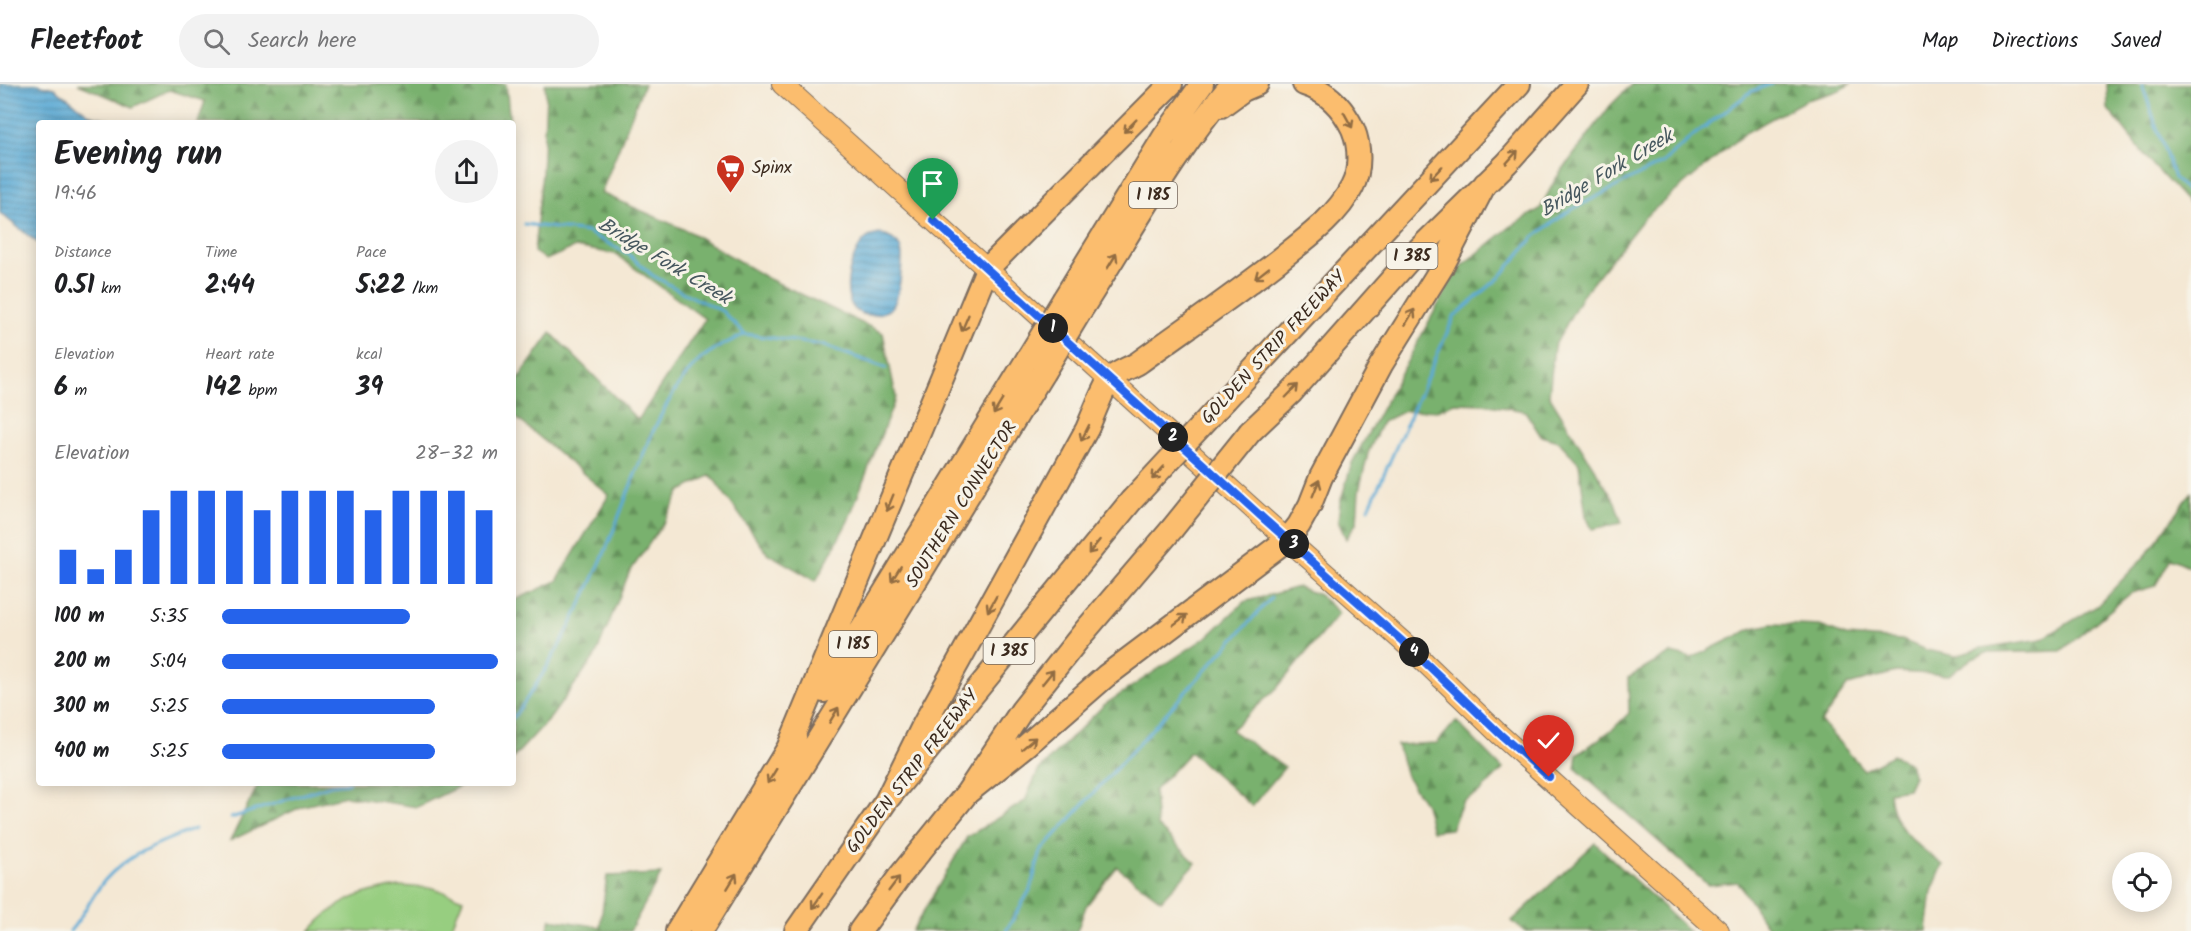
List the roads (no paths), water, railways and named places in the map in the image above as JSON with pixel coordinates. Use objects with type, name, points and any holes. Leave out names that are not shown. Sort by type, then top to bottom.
[{"type":"highway","points":[[787,751],[987,269],[1172,84]]},
{"type":"highway","name":"SOUTHERN CONNECTOR","points":[[701,931],[1072,304],[1164,137],[1202,84]]},
{"type":"highway","name":"SOUTHERN CONNECTOR","points":[[1072,304],[1206,114],[1232,84]]},
{"type":"highway","points":[[1189,139],[1219,108],[1243,90],[1257,84]]},
{"type":"highway","points":[[886,801],[924,724],[1082,439],[1110,380],[1261,274],[1328,219],[1348,194],[1357,171],[1358,150],[1355,134],[1347,116],[1335,102],[1320,90],[1304,84]]},
{"type":"highway","name":"GOLDEN STRIP FREEWAY","points":[[796,931],[886,801],[1131,501],[1519,84]]},
{"type":"highway","name":"I 385","points":[[860,931],[900,876],[967,793],[1029,701],[1250,432],[1292,392],[1417,251],[1508,163],[1577,84]]},
{"type":"highway","points":[[967,793],[1027,745],[1106,676],[1288,539],[1310,505],[1331,458],[1381,365],[1442,267],[1485,184]]},
{"type":"highway","name":"SOUTHERN CONNECTOR","points":[[677,931],[787,751],[1036,365]]},
{"type":"main road","points":[[782,84],[1410,648],[1500,734],[1719,931]]},
{"type":"water","points":[[0,84],[36,84],[55,88],[90,115],[111,120],[36,120],[36,242],[0,213]]},
{"type":"water","points":[[881,234],[889,237],[900,247],[902,267],[897,294],[893,306],[886,311],[875,315],[860,313],[852,306],[848,295],[850,269],[860,245],[869,237]]},
{"type":"waterway","name":"Bridge Fork Creek","points":[[1369,508],[1454,317],[1500,277],[1534,237],[1567,212],[1662,163],[1694,135],[1752,91],[1771,84]]},
{"type":"waterway","points":[[2142,84],[2174,178],[2191,196]]},
{"type":"waterway","name":"Bridge Fork Creek","points":[[524,224],[587,232],[628,254],[652,275],[722,311],[745,334],[822,345],[886,368]]},
{"type":"waterway","points":[[516,714],[552,659],[585,597],[645,450],[670,398],[701,359],[745,334]]},
{"type":"waterway","points":[[1006,931],[1030,890],[1041,851],[1271,598]]},
{"type":"waterway","points":[[231,818],[328,786]]},
{"type":"waterway","points":[[70,931],[100,886],[124,862],[146,849],[195,829]]},
{"type":"place","name":"Spinx","points":[[731,194]]}]
